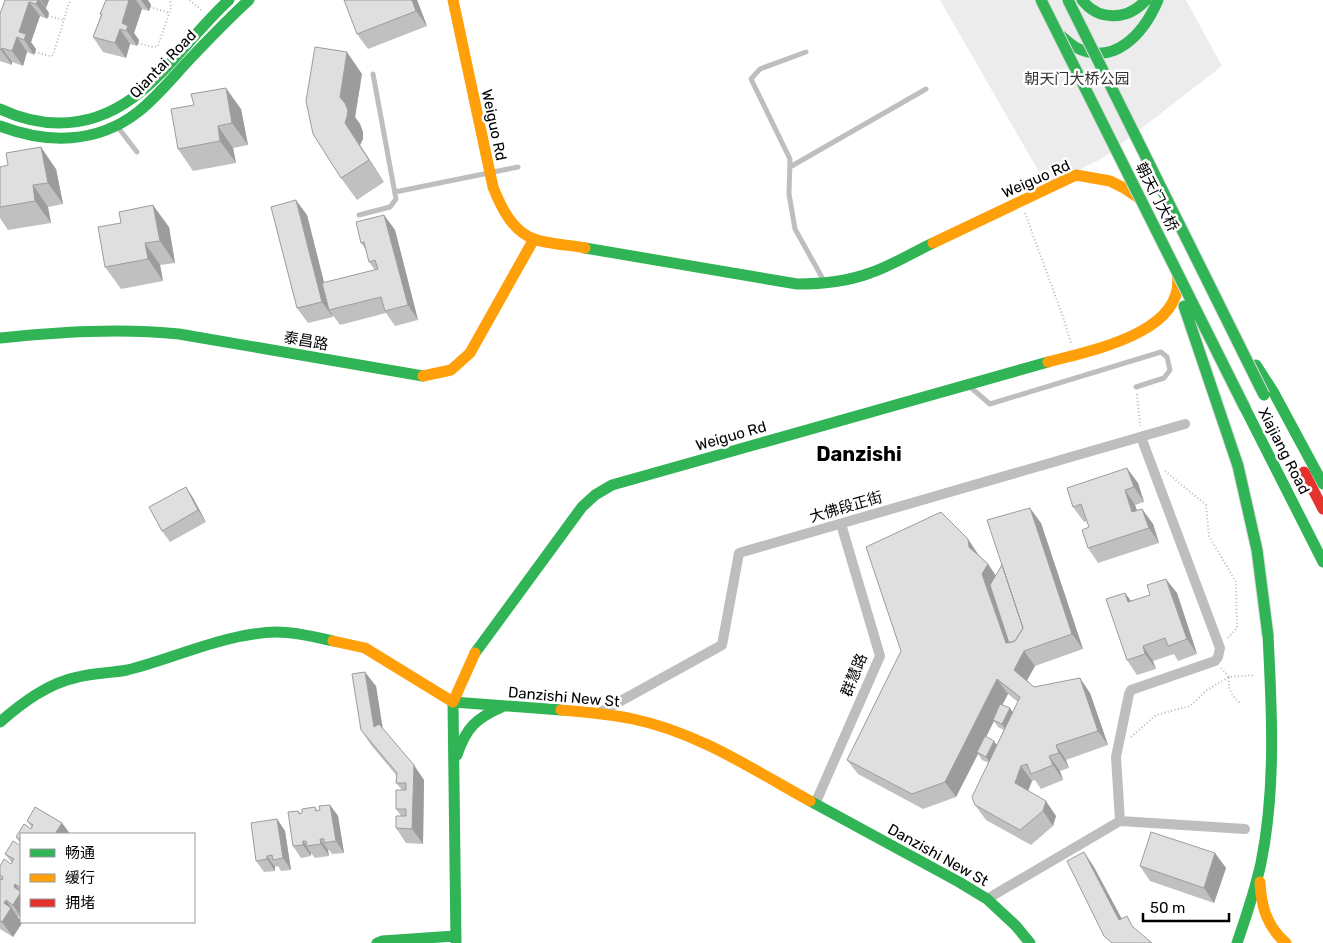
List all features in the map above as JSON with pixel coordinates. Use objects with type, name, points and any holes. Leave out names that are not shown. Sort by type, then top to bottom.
[{"type":"main road","name":"Qiantai Road","points":[[0,109],[31,121],[56,124],[77,123],[108,114],[129,102],[150,85],[229,0]]},
{"type":"main road","name":"Qiantai Road","points":[[0,126],[26,135],[54,138],[78,137],[116,125],[129,118],[158,94],[226,20],[249,0]]},
{"type":"main road","name":"Weiguo Rd","points":[[453,0],[489,173],[500,204],[510,220],[520,231],[534,239],[797,284],[826,284],[849,280],[871,273],[1076,175],[1101,177],[1126,188],[1147,205],[1170,247],[1179,279],[1173,303],[1166,313],[1135,335],[1109,345],[612,485],[595,495],[582,507],[476,650],[453,702]]},
{"type":"main road","points":[[1035,0],[1045,19],[1066,42],[1080,50],[1093,54],[1108,53],[1122,48],[1133,40],[1154,14],[1158,0]]},
{"type":"main road","name":"朝天门大桥","points":[[1041,0],[1245,408]]},
{"type":"main road","name":"朝天门大桥","points":[[1068,0],[1229,324],[1269,394]]},
{"type":"main road","points":[[1082,0],[1092,11],[1103,16],[1112,17],[1122,16],[1134,11],[1146,0]]},
{"type":"main road","points":[[1155,225],[1206,368],[1238,466],[1257,550],[1268,636],[1272,700],[1270,770],[1266,830],[1261,864],[1260,899],[1264,914],[1271,927],[1286,943]]},
{"type":"main road","name":"泰昌路","points":[[0,338],[68,331],[140,330],[180,334],[414,375],[439,374],[451,370],[470,353],[534,239]]},
{"type":"main road","points":[[1269,394],[1323,484]]},
{"type":"main road","name":"Xiajiang Road","points":[[1269,394],[1323,510]]},
{"type":"main road","name":"Xiajiang Road","points":[[1245,408],[1323,562]]},
{"type":"main road","points":[[0,722],[22,703],[46,689],[76,677],[126,670],[245,635],[278,632],[312,636],[365,648],[453,702],[456,940],[382,941],[377,943]]},
{"type":"main road","name":"Danzishi New St","points":[[453,702],[599,713],[635,719],[671,730],[705,744],[959,882],[986,899],[1016,926],[1030,943]]},
{"type":"main road","points":[[454,764],[464,735],[475,721],[485,714],[506,706]]},
{"type":"main road","points":[[1237,943],[1261,864]]},
{"type":"street","name":"大佛段正街","points":[[599,713],[722,645],[739,554],[1185,424]]},
{"type":"street","points":[[1120,821],[1115,767],[1131,690],[1214,661],[1218,657],[1220,648],[1141,436]]},
{"type":"street","name":"群慧路","points":[[815,804],[880,656],[842,524]]},
{"type":"street","points":[[986,899],[1120,821],[1246,829]]},
{"type":"lane","points":[[806,52],[760,69],[751,79],[790,159],[789,194],[795,229],[826,284]]},
{"type":"lane","points":[[359,215],[390,207],[396,199],[373,74]]},
{"type":"lane","points":[[790,167],[926,89]]},
{"type":"lane","points":[[108,114],[137,152]]},
{"type":"lane","points":[[395,192],[518,167]]},
{"type":"lane","points":[[967,385],[990,404],[1161,352],[1167,357],[1170,370],[1164,378],[1136,386]]},
{"type":"path","points":[[35,52],[53,55],[70,0]]},
{"type":"path","points":[[138,43],[153,48],[158,46],[169,13],[170,0]]},
{"type":"path","points":[[190,0],[203,12]]},
{"type":"path","points":[[150,7],[169,13]]},
{"type":"path","points":[[48,16],[64,20]]},
{"type":"path","points":[[1030,224],[1063,317],[1074,355]]},
{"type":"path","points":[[1136,386],[1141,436]]},
{"type":"path","points":[[1163,469],[1206,505],[1209,536],[1236,582],[1236,628],[1220,648]]},
{"type":"path","points":[[1214,661],[1229,677],[1228,687],[1231,696],[1241,704]]},
{"type":"path","points":[[1118,747],[1156,715],[1190,706],[1206,690],[1229,677],[1258,675]]},
{"type":"green space","name":"朝天门大桥公园","points":[[940,0],[1186,0],[1222,66],[1103,158],[1047,186]]},
{"type":"building","points":[[5,0],[38,0],[36,4],[29,2],[19,32],[26,34],[24,40],[17,37],[12,51],[0,49],[0,14]]},
{"type":"building","points":[[106,0],[129,0],[122,23],[128,26],[126,31],[120,29],[115,43],[93,37]]},
{"type":"building","points":[[344,0],[412,0],[416,11],[357,34]]},
{"type":"building","points":[[315,47],[347,52],[340,97],[348,110],[345,123],[369,160],[341,178],[313,134],[306,101]]},
{"type":"building","points":[[226,88],[232,123],[218,126],[220,141],[178,149],[171,109],[194,105],[191,94]]},
{"type":"building","points":[[41,147],[48,183],[33,185],[35,201],[0,207],[0,167],[8,165],[6,153]]},
{"type":"building","points":[[296,200],[322,302],[297,308],[271,207]]},
{"type":"building","points":[[153,205],[160,241],[145,243],[148,259],[105,267],[98,227],[121,223],[119,212]]},
{"type":"building","points":[[384,215],[408,305],[385,311],[381,297],[329,310],[322,283],[378,269],[375,260],[369,262],[364,242],[361,243],[356,222]]},
{"type":"building","points":[[1127,468],[1134,487],[1125,490],[1132,512],[1142,509],[1149,528],[1088,548],[1082,530],[1089,527],[1081,504],[1073,507],[1067,488]]},
{"type":"building","points":[[186,487],[198,510],[162,531],[149,507]]},
{"type":"building","points":[[1030,508],[1072,634],[1024,651],[1014,670],[1034,687],[1080,678],[1098,731],[1056,745],[1059,753],[1049,756],[1053,765],[1031,774],[1027,764],[1021,766],[1015,783],[1046,801],[1043,811],[1020,830],[975,805],[972,797],[1020,697],[997,679],[945,782],[912,794],[847,760],[901,651],[866,547],[941,512],[968,539],[969,547],[988,564],[982,574],[1006,643],[1015,641],[1023,628],[987,520]]},
{"type":"building","points":[[1002,565],[1023,628],[1015,641],[1009,643],[990,585]]},
{"type":"building","points":[[1166,579],[1187,639],[1168,646],[1165,638],[1143,646],[1145,654],[1127,660],[1106,599],[1125,593],[1128,602],[1150,595],[1147,585]]},
{"type":"building","points":[[365,672],[374,727],[379,724],[414,765],[412,829],[396,828],[396,816],[406,816],[406,809],[396,809],[396,790],[406,790],[406,783],[396,783],[397,773],[361,730],[352,674]]},
{"type":"building","points":[[1000,704],[1010,708],[1002,724],[993,720]]},
{"type":"building","points":[[985,736],[994,741],[986,757],[977,752]]},
{"type":"building","points":[[330,805],[336,841],[324,843],[324,839],[320,839],[321,844],[307,846],[306,841],[303,841],[303,845],[293,846],[288,812],[298,811],[299,814],[302,813],[302,809],[315,807],[316,811],[320,810],[319,806]]},
{"type":"building","points":[[35,807],[62,823],[56,833],[20,833],[20,839],[16,837],[24,824],[31,829],[33,825],[27,821]]},
{"type":"building","points":[[277,819],[283,858],[273,860],[272,855],[267,856],[267,859],[256,861],[251,823]]},
{"type":"building","points":[[1151,832],[1215,853],[1204,888],[1140,866]]},
{"type":"building","points":[[13,841],[20,845],[20,887],[15,884],[14,887],[20,891],[20,894],[13,905],[6,900],[4,903],[11,908],[2,922],[0,921],[0,879],[2,880],[3,877],[0,875],[0,866],[4,859],[11,864],[14,859],[5,854]]},
{"type":"building","points":[[1084,852],[1119,920],[1127,916],[1132,926],[1152,943],[1112,943],[1104,936],[1067,861]]},
{"type":"traffic: fast","points":[[0,109],[29,119],[59,123],[87,120],[112,111],[134,97],[154,80],[229,0]]},
{"type":"traffic: fast","points":[[0,126],[36,136],[71,138],[89,135],[122,123],[152,100],[211,37],[249,0]]},
{"type":"traffic: fast","points":[[1041,0],[1245,408]]},
{"type":"traffic: fast","points":[[1068,0],[1264,395]]},
{"type":"traffic: fast","points":[[1082,0],[1097,12],[1114,16],[1131,12],[1146,0]]},
{"type":"traffic: fast","points":[[1060,35],[1075,47],[1089,52],[1102,53],[1115,50],[1126,44],[1136,35],[1145,24],[1158,0]]},
{"type":"traffic: fast","points":[[585,248],[806,284],[852,279],[886,267],[933,243]]},
{"type":"traffic: fast","points":[[1184,306],[1238,466],[1257,550],[1268,636]]},
{"type":"traffic: fast","points":[[0,338],[90,332],[157,332],[179,334],[423,376]]},
{"type":"traffic: fast","points":[[475,653],[582,507],[595,495],[612,485],[1048,362]]},
{"type":"traffic: fast","points":[[1256,365],[1274,393],[1323,484]]},
{"type":"traffic: fast","points":[[1245,408],[1323,562]]},
{"type":"traffic: fast","points":[[0,722],[36,695],[56,684],[90,675],[127,670],[220,641],[258,633],[277,632],[333,641]]},
{"type":"traffic: fast","points":[[1237,943],[1261,863],[1269,807],[1272,750],[1268,636]]},
{"type":"traffic: fast","points":[[456,943],[453,702],[561,710]]},
{"type":"traffic: fast","points":[[457,755],[464,738],[473,725],[485,715],[502,707]]},
{"type":"traffic: fast","points":[[810,801],[987,899],[1016,926],[1030,943]]},
{"type":"traffic: fast","points":[[377,943],[382,941],[455,936]]},
{"type":"traffic: slow","points":[[453,0],[493,187],[508,218],[519,230],[534,239],[585,248]]},
{"type":"traffic: slow","points":[[933,243],[1076,175],[1110,181],[1140,199]]},
{"type":"traffic: slow","points":[[423,376],[451,370],[470,353],[534,239]]},
{"type":"traffic: slow","points":[[1048,362],[1109,345],[1132,336],[1152,325],[1167,311],[1176,294],[1177,273]]},
{"type":"traffic: slow","points":[[333,641],[365,648],[453,702],[475,653]]},
{"type":"traffic: slow","points":[[561,710],[624,717],[680,733],[724,753],[810,801]]},
{"type":"traffic: slow","points":[[1260,882],[1266,915],[1274,930],[1286,943]]},
{"type":"traffic: jam","points":[[1304,472],[1323,509]]},
{"type":"district","name":"Danzishi","points":[[859,454]]}]
